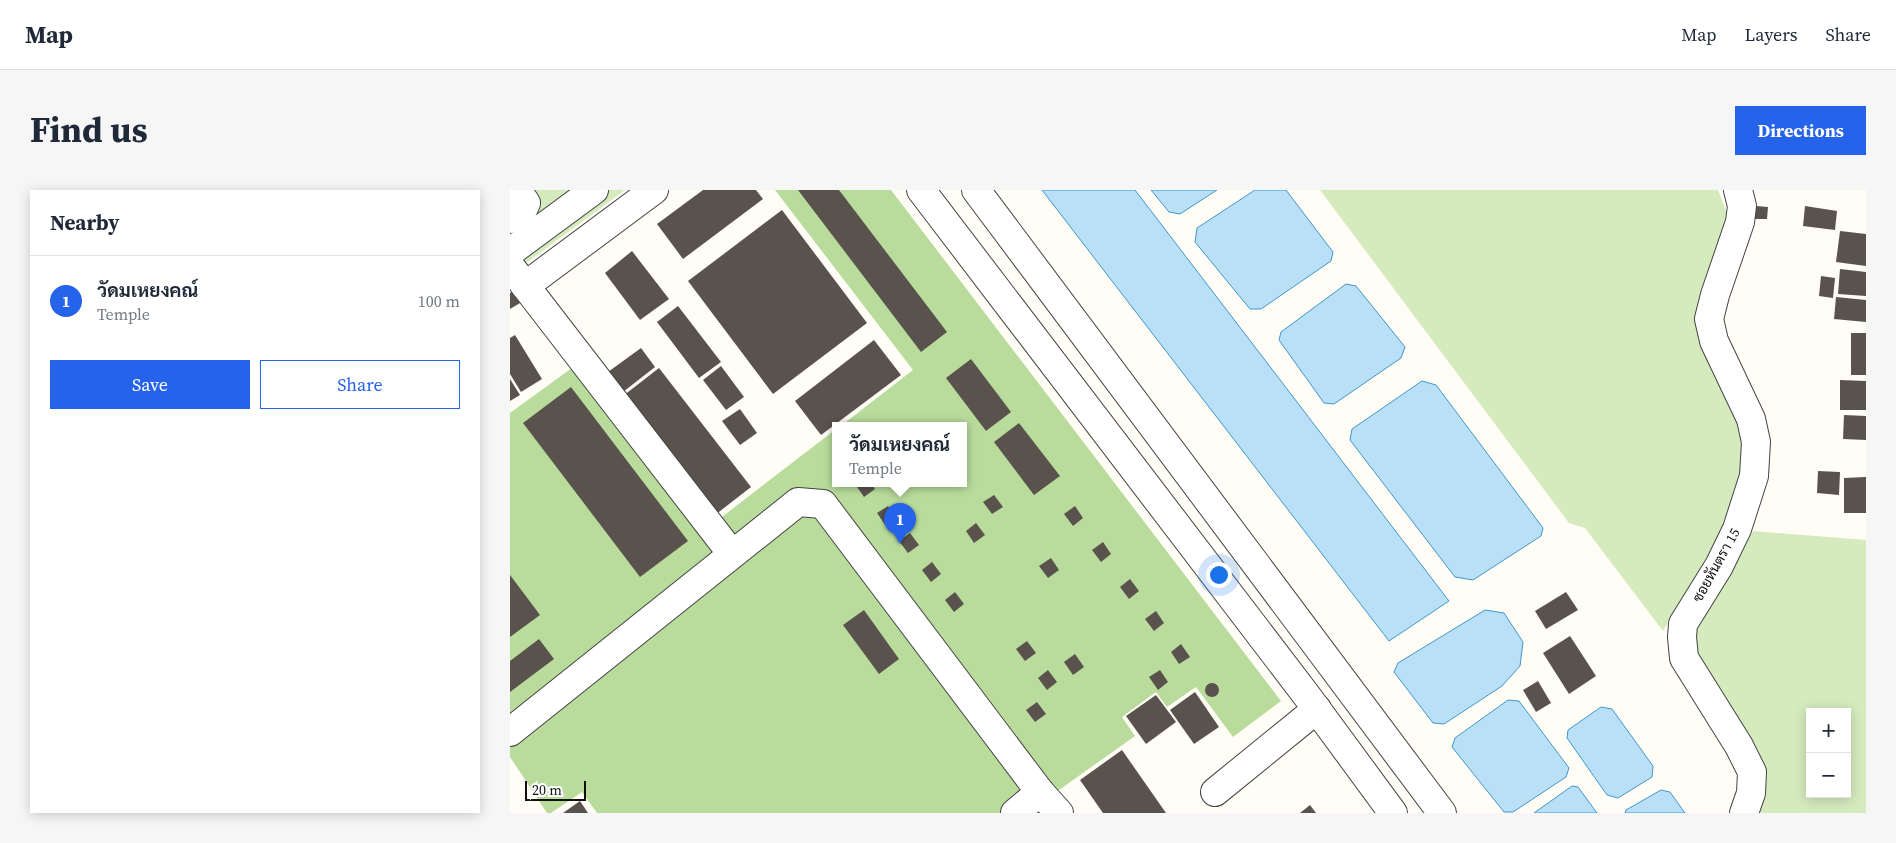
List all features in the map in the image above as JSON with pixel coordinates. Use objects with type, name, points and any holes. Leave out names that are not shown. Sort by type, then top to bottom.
[{"type":"street","points":[[510,219],[522,212],[526,203],[517,190]]},
{"type":"street","points":[[510,252],[594,190]]},
{"type":"street","points":[[654,190],[518,276],[732,554]]},
{"type":"street","points":[[922,190],[1324,719],[1393,813]]},
{"type":"street","points":[[976,190],[1442,813]]},
{"type":"street","name":"ซอยหันตรา 15","points":[[1738,190],[1742,206],[1740,222],[1709,318],[1714,341],[1751,418],[1756,442],[1754,476],[1737,529],[1719,566],[1683,624],[1682,637],[1684,658],[1739,746],[1752,772],[1751,793],[1744,813]]},
{"type":"street","points":[[510,732],[798,502],[823,504],[1040,792],[1059,813]]},
{"type":"street","points":[[1215,792],[1324,719],[1360,703]]},
{"type":"street","points":[[1015,813],[1040,792]]},
{"type":"green space","points":[[510,190],[625,190],[510,275]]},
{"type":"green space","points":[[775,190],[891,190],[1281,701],[1233,737],[1196,687],[1167,707],[1156,692],[1122,717],[1135,736],[1052,795],[821,492],[733,541],[718,520],[832,432],[832,487],[967,487],[967,422],[846,422],[913,370]]},
{"type":"green space","points":[[1320,190],[1718,190],[1729,218],[1698,305],[1698,328],[1746,434],[1747,466],[1728,522],[1663,631],[1585,528],[1569,523]]},
{"type":"green space","points":[[576,365],[719,552],[510,721],[510,413]]},
{"type":"green space","points":[[801,513],[818,514],[1027,793],[1004,813],[597,813],[582,792],[551,813],[547,813],[510,757],[510,746]]},
{"type":"green space","points":[[1753,531],[1866,540],[1866,813],[1755,813],[1694,658],[1698,621],[1732,570]]},
{"type":"water","points":[[1042,190],[1135,190],[1449,601],[1389,641]]},
{"type":"water","points":[[1151,190],[1217,190],[1180,214],[1169,212]]},
{"type":"water","points":[[1255,190],[1286,190],[1333,252],[1331,261],[1261,309],[1250,309],[1195,242],[1197,228]]},
{"type":"water","points":[[1346,284],[1356,286],[1405,347],[1401,358],[1334,404],[1324,403],[1279,340],[1281,332]]},
{"type":"water","points":[[1422,381],[1436,385],[1543,528],[1541,536],[1473,580],[1455,577],[1350,440],[1352,429]]},
{"type":"water","points":[[1485,610],[1504,613],[1523,642],[1520,666],[1502,686],[1444,724],[1433,723],[1394,672],[1398,663]]},
{"type":"water","points":[[1508,700],[1519,701],[1569,768],[1566,777],[1513,812],[1504,812],[1452,747],[1455,738]]},
{"type":"water","points":[[1601,707],[1612,709],[1653,766],[1652,777],[1618,798],[1607,795],[1567,738],[1568,730]]},
{"type":"water","points":[[1572,786],[1578,787],[1597,813],[1534,813]]},
{"type":"water","points":[[1661,790],[1670,792],[1685,813],[1625,813],[1626,810]]},
{"type":"building","points":[[703,190],[756,190],[763,199],[683,259],[657,224]]},
{"type":"building","points":[[798,190],[839,190],[947,332],[921,352]]},
{"type":"building","points":[[1756,206],[1768,207],[1767,219],[1754,219]]},
{"type":"building","points":[[1805,206],[1837,211],[1835,230],[1803,226]]},
{"type":"building","points":[[782,210],[867,323],[773,394],[688,281]]},
{"type":"building","points":[[1840,231],[1866,234],[1866,266],[1836,262]]},
{"type":"building","points":[[632,251],[669,299],[640,320],[605,273]]},
{"type":"building","points":[[1840,269],[1866,272],[1866,296],[1838,294]]},
{"type":"building","points":[[1821,276],[1835,278],[1833,298],[1819,296]]},
{"type":"building","points":[[512,292],[520,303],[510,309],[510,293]]},
{"type":"building","points":[[1836,297],[1866,300],[1866,322],[1834,319]]},
{"type":"building","points":[[678,306],[721,362],[699,378],[657,322]]},
{"type":"building","points":[[1851,333],[1866,333],[1866,375],[1851,375]]},
{"type":"building","points":[[515,335],[542,379],[521,392],[510,374],[510,338]]},
{"type":"building","points":[[874,340],[901,375],[838,422],[832,422],[832,427],[821,435],[795,401]]},
{"type":"building","points":[[641,348],[655,367],[623,392],[608,372]]},
{"type":"building","points":[[971,359],[1011,412],[986,431],[946,378]]},
{"type":"building","points":[[721,366],[744,397],[726,410],[703,380]]},
{"type":"building","points":[[659,368],[751,487],[715,515],[623,396]]},
{"type":"building","points":[[510,379],[520,395],[510,401]]},
{"type":"building","points":[[1840,380],[1866,381],[1866,410],[1840,410]]},
{"type":"building","points":[[571,387],[688,541],[640,577],[523,423]]},
{"type":"building","points":[[740,409],[757,433],[740,445],[722,421]]},
{"type":"building","points":[[1844,415],[1866,416],[1866,440],[1843,439]]},
{"type":"building","points":[[1019,423],[1060,476],[1034,495],[994,442]]},
{"type":"building","points":[[1818,471],[1840,472],[1839,495],[1817,493]]},
{"type":"building","points":[[1866,477],[1866,513],[1844,513],[1844,478]]},
{"type":"building","points":[[857,487],[874,487],[875,489],[864,497]]},
{"type":"building","points":[[994,495],[1003,507],[992,514],[983,502]]},
{"type":"building","points":[[888,506],[897,518],[886,526],[877,513]]},
{"type":"building","points":[[1075,506],[1083,518],[1073,526],[1064,514]]},
{"type":"building","points":[[976,523],[985,535],[974,543],[966,531]]},
{"type":"building","points":[[910,533],[919,545],[908,553],[899,541]]},
{"type":"building","points":[[1103,542],[1111,554],[1101,562],[1092,550]]},
{"type":"building","points":[[1051,558],[1059,570],[1048,578],[1039,566]]},
{"type":"building","points":[[932,562],[941,574],[931,582],[922,570]]},
{"type":"building","points":[[510,575],[540,615],[510,637]]},
{"type":"building","points":[[1130,579],[1139,591],[1129,599],[1120,587]]},
{"type":"building","points":[[955,592],[964,604],[954,612],[945,600]]},
{"type":"building","points":[[1566,592],[1578,610],[1546,629],[1535,611]]},
{"type":"building","points":[[864,610],[899,659],[879,674],[843,625]]},
{"type":"building","points":[[1156,611],[1164,623],[1154,631],[1145,619]]},
{"type":"building","points":[[1570,636],[1596,676],[1569,694],[1543,653]]},
{"type":"building","points":[[539,639],[554,659],[510,692],[510,661]]},
{"type":"building","points":[[1027,641],[1036,653],[1025,661],[1016,649]]},
{"type":"building","points":[[1181,644],[1190,657],[1179,664],[1171,652]]},
{"type":"building","points":[[1075,654],[1084,667],[1073,675],[1064,662]]},
{"type":"building","points":[[1048,670],[1057,682],[1047,690],[1038,678]]},
{"type":"building","points":[[1160,670],[1168,682],[1158,690],[1149,677]]},
{"type":"building","points":[[1538,681],[1551,703],[1536,712],[1523,690]]},
{"type":"building","points":[[1209,683],[1215,683],[1219,690],[1215,697],[1209,697],[1205,693],[1205,687]]},
{"type":"building","points":[[1195,692],[1219,727],[1194,744],[1170,710]]},
{"type":"building","points":[[1156,695],[1176,722],[1146,744],[1126,716]]},
{"type":"building","points":[[1037,702],[1046,714],[1035,722],[1026,710]]},
{"type":"building","points":[[1122,750],[1166,813],[1103,813],[1080,780]]},
{"type":"building","points":[[580,801],[588,813],[563,813]]},
{"type":"building","points":[[1310,805],[1316,813],[1300,813]]},
{"type":"place","name":"วัดมเหยงคณ์","points":[[900,544]]}]
